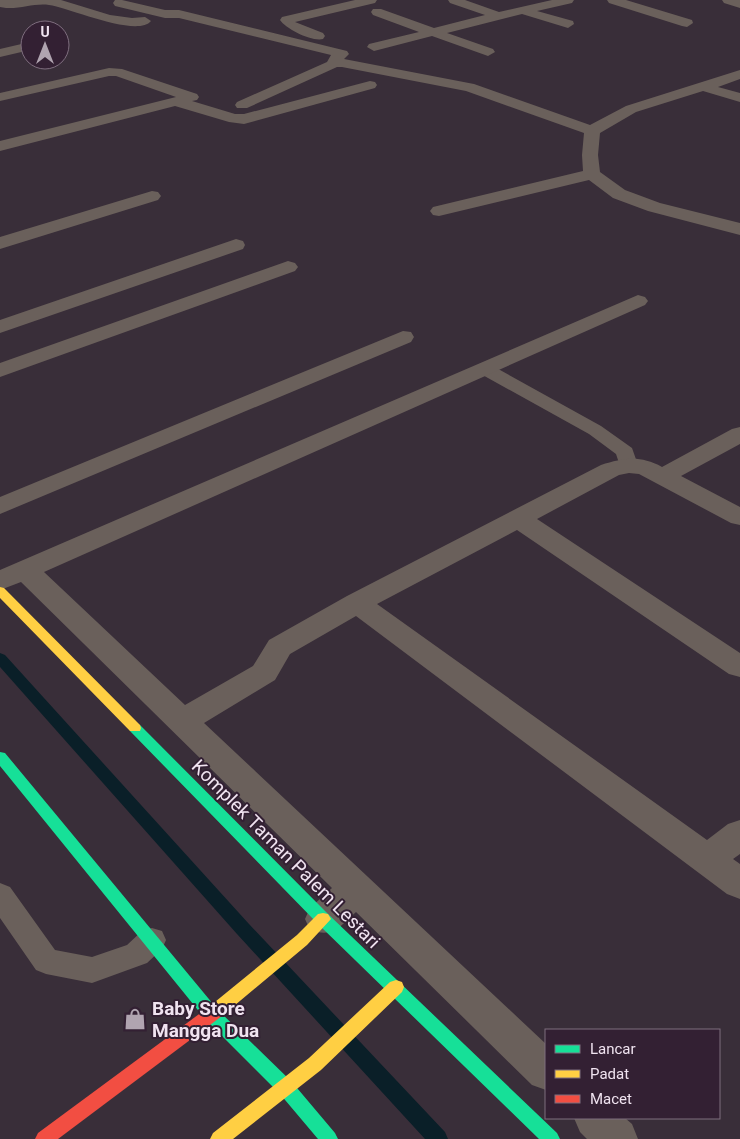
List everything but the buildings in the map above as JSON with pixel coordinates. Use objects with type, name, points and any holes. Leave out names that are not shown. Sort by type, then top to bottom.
[{"type":"street","points":[[459,0],[498,16]]},
{"type":"street","points":[[374,47],[568,0]]},
{"type":"street","points":[[613,0],[687,23]]},
{"type":"street","points":[[728,0],[740,4]]},
{"type":"street","points":[[0,3],[19,6],[46,2],[124,22],[147,21],[169,14]]},
{"type":"street","points":[[119,3],[169,14],[179,14],[342,54],[333,61],[335,63]]},
{"type":"street","points":[[314,47],[337,41],[289,24],[286,20],[374,6],[410,23],[488,52]]},
{"type":"street","points":[[522,10],[568,24]]},
{"type":"street","points":[[383,30],[410,23]]},
{"type":"street","points":[[0,53],[20,48]]},
{"type":"street","points":[[242,105],[335,63],[469,87],[592,131]]},
{"type":"street","points":[[0,97],[109,72],[135,78],[192,98],[0,146]]},
{"type":"street","points":[[740,74],[704,87],[645,103],[603,121],[592,131],[590,155],[592,174],[619,194],[654,207],[740,229]]},
{"type":"street","points":[[178,102],[234,119],[244,119],[370,85]]},
{"type":"street","points":[[704,87],[740,98]]},
{"type":"street","points":[[439,211],[592,174]]},
{"type":"street","points":[[0,243],[152,196]]},
{"type":"street","points":[[0,327],[236,245]]},
{"type":"street","points":[[0,370],[288,267]]},
{"type":"street","points":[[545,1070],[184,721],[8,581],[638,301]]},
{"type":"street","points":[[44,311],[87,339]]},
{"type":"street","points":[[0,506],[403,337]]},
{"type":"street","points":[[664,476],[740,434]]},
{"type":"street","points":[[184,721],[264,673],[279,647],[357,603],[610,470],[628,466],[646,468],[740,517]]},
{"type":"street","points":[[519,519],[740,667]]},
{"type":"street","name":"Komplek Taman Palem Lestari","points":[[8,581],[312,929],[396,987],[551,1139]]},
{"type":"street","points":[[357,603],[740,884]]},
{"type":"street","points":[[0,757],[212,1015],[286,1088],[330,1139]]},
{"type":"street","points":[[707,860],[740,834]]},
{"type":"street","points":[[44,1139],[212,1015],[356,889]]},
{"type":"street","points":[[218,1139],[315,1064],[396,987]]},
{"type":"street","points":[[596,1119],[617,1139]]},
{"type":"lane","points":[[485,369],[594,430],[625,452],[628,466]]},
{"type":"lane","points":[[0,895],[46,961],[92,970],[137,954],[152,940]]},
{"type":"waterway","points":[[0,658],[243,929],[438,1139]]},
{"type":"traffic: fast","points":[[135,728],[323,919],[551,1139]]},
{"type":"traffic: fast","points":[[0,757],[212,1015],[286,1088],[329,1139]]},
{"type":"traffic: slow","points":[[0,591],[135,728]]},
{"type":"traffic: slow","points":[[216,1011],[302,940],[323,919]]},
{"type":"traffic: slow","points":[[219,1139],[315,1064],[396,987]]},
{"type":"traffic: jam","points":[[44,1139],[216,1011]]},
{"type":"place","name":"Baby Store Mangga Dua","points":[[135,1019]]}]
